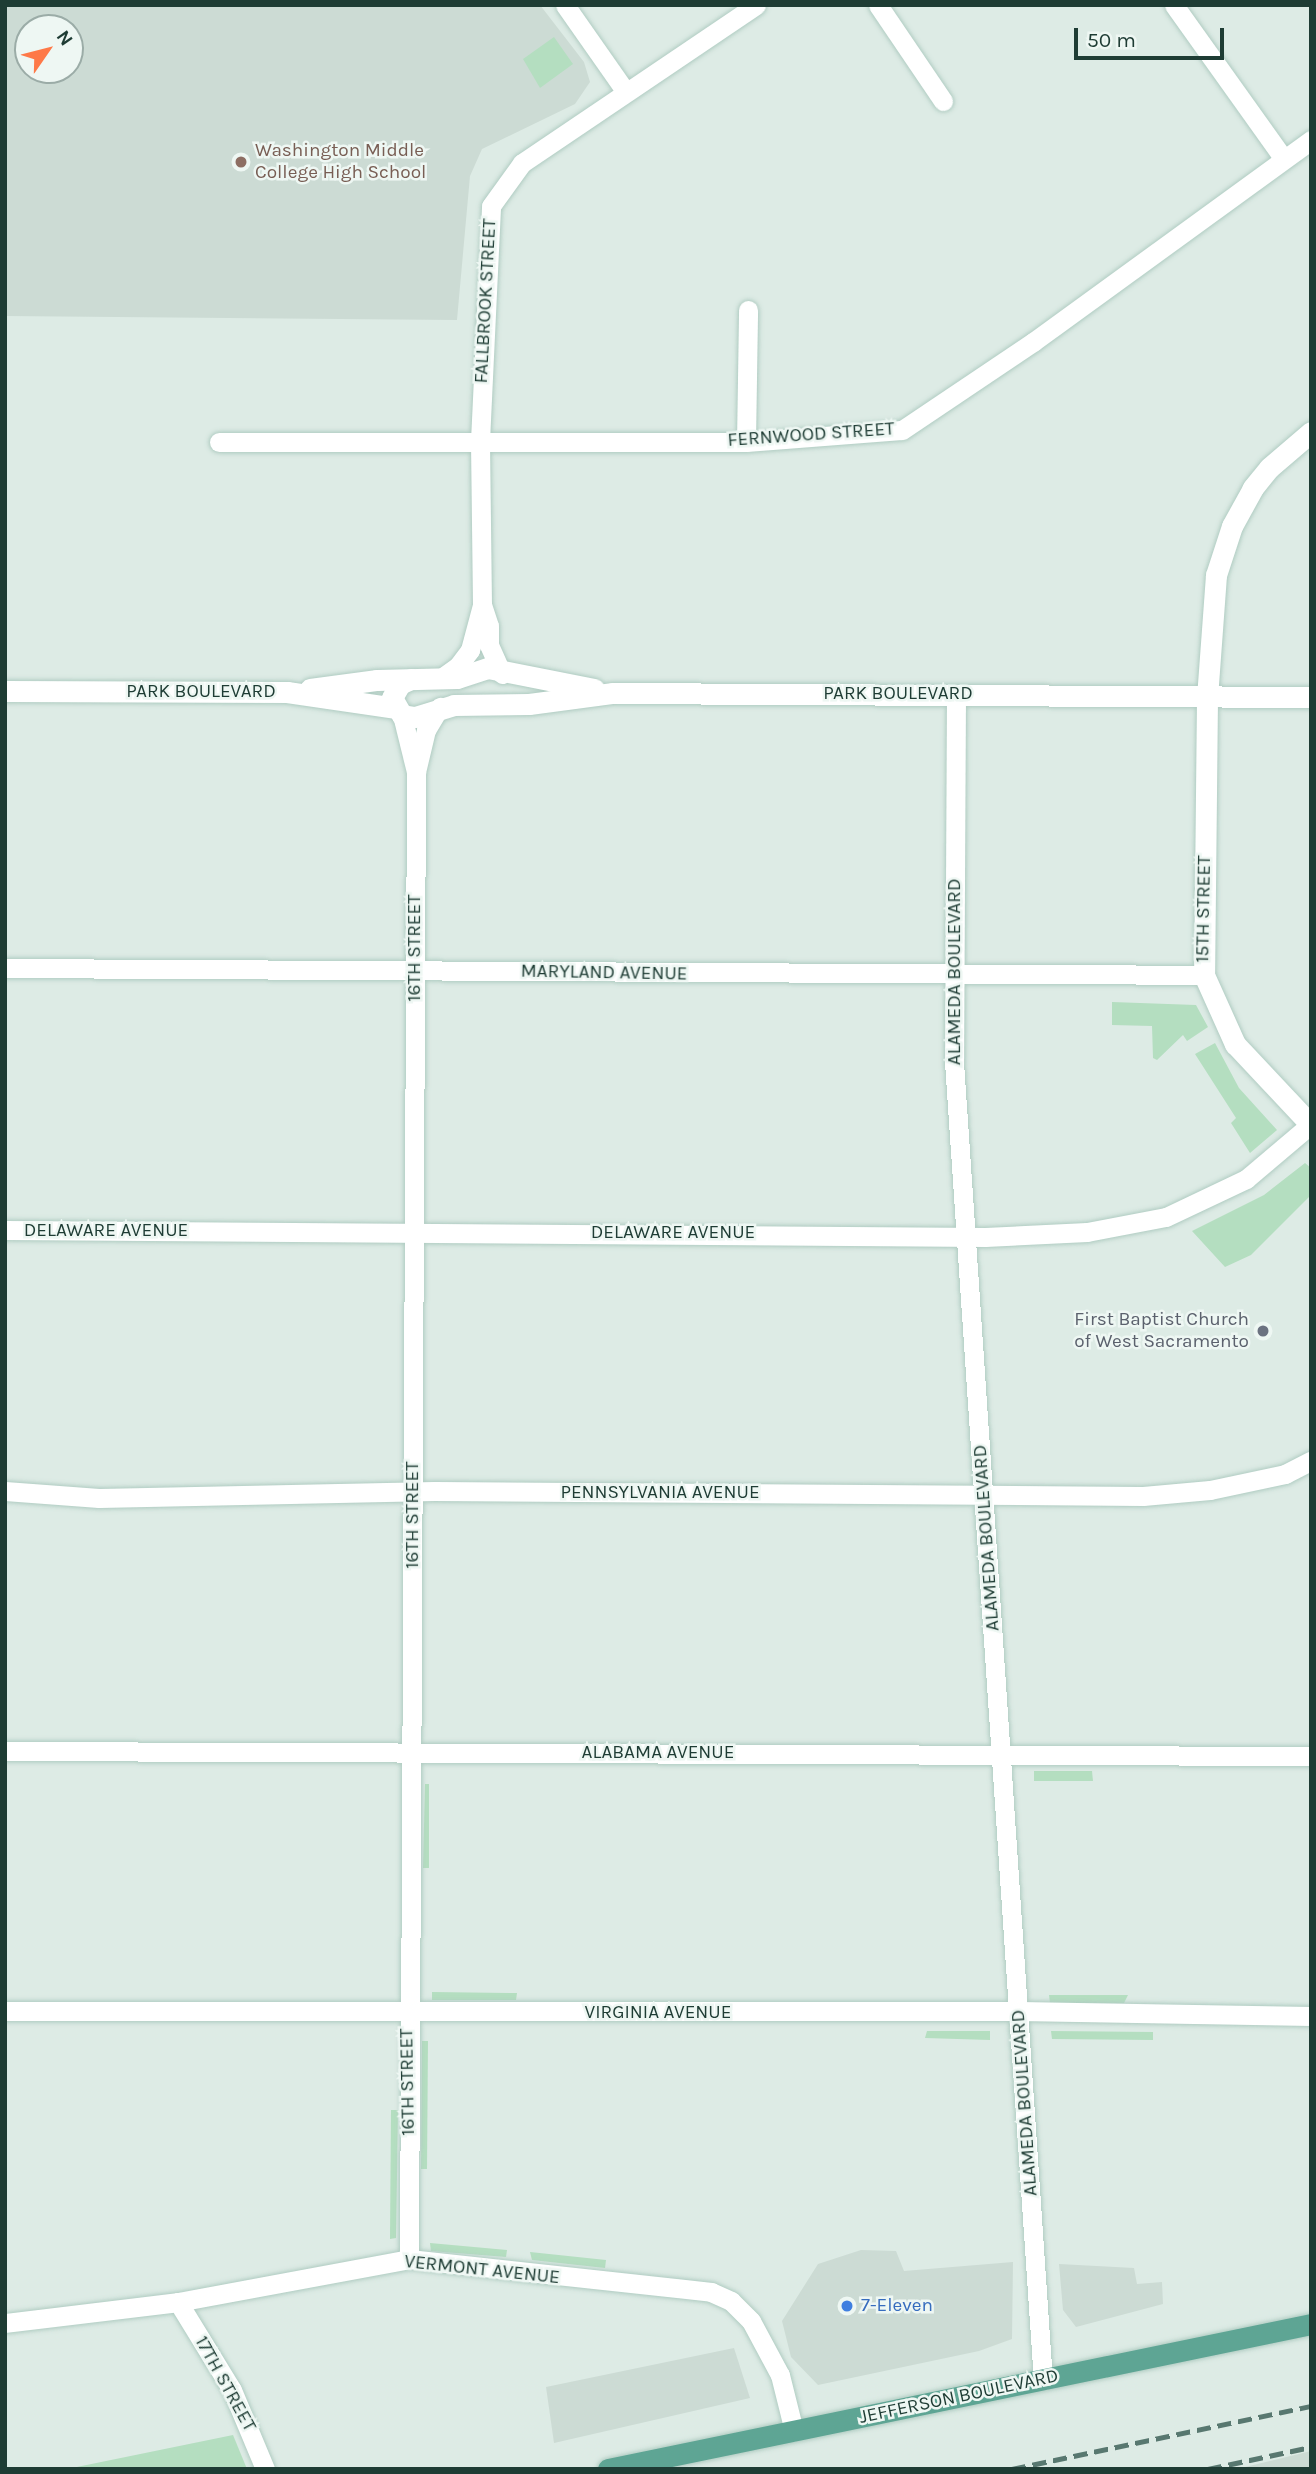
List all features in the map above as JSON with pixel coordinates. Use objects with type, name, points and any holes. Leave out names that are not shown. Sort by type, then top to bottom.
[{"type":"main road","name":"JEFFERSON BOULEVARD","points":[[608,2469],[1311,2324]]},
{"type":"street","points":[[565,5],[626,92]]},
{"type":"street","name":"FALLBROOK STREET","points":[[482,605],[480,441],[491,206],[522,163],[756,5]]},
{"type":"street","points":[[877,5],[943,101]]},
{"type":"street","points":[[1174,5],[1283,158]]},
{"type":"street","name":"FERNWOOD STREET","points":[[219,442],[746,442],[902,430],[1033,342],[1311,140]]},
{"type":"street","points":[[746,442],[748,310]]},
{"type":"street","name":"15TH STREET","points":[[1311,432],[1269,468],[1232,526],[1212,603],[1207,698],[1204,975],[1236,1044],[1311,1124]]},
{"type":"street","points":[[482,605],[489,625],[489,645],[502,674],[498,697],[486,703]]},
{"type":"street","points":[[439,679],[458,666],[470,650],[482,605]]},
{"type":"street","points":[[287,692],[411,679],[457,678],[480,668],[613,693]]},
{"type":"street","points":[[411,679],[394,691],[416,772]]},
{"type":"street","name":"PARK BOULEVARD","points":[[5,691],[287,692],[415,717],[440,707],[486,703],[529,704],[613,693],[1311,697]]},
{"type":"street","name":"ALAMEDA BOULEVARD","points":[[956,695],[954,1062],[1043,2380]]},
{"type":"street","points":[[416,772],[426,730],[440,707]]},
{"type":"street","name":"16TH STREET","points":[[409,2259],[407,2015],[412,1753],[416,772]]},
{"type":"street","name":"MARYLAND AVENUE","points":[[5,968],[954,976],[1204,975]]},
{"type":"street","name":"DELAWARE AVENUE","points":[[5,1230],[966,1236],[1087,1232],[1167,1217],[1246,1179],[1311,1124]]},
{"type":"street","name":"PENNSYLVANIA AVENUE","points":[[5,1491],[99,1498],[413,1493],[1143,1496],[1210,1490],[1285,1474],[1311,1461]]},
{"type":"street","name":"ALABAMA AVENUE","points":[[5,1751],[1311,1756]]},
{"type":"street","name":"VIRGINIA AVENUE","points":[[5,2011],[407,2015],[1019,2011],[1311,2016]]},
{"type":"street","name":"VERMONT AVENUE","points":[[5,2323],[178,2302],[409,2259],[711,2292],[731,2301],[751,2321],[780,2375],[794,2431]]},
{"type":"street","name":"17TH STREET","points":[[178,2302],[232,2390],[265,2469]]},
{"type":"shaded area","name":"Washington Middle College High School","points":[[5,5],[540,5],[584,62],[590,82],[575,104],[482,149],[470,176],[457,320],[5,316]]},
{"type":"shaded area","points":[[861,2250],[896,2251],[904,2271],[1013,2262],[1012,2339],[979,2351],[818,2385],[791,2357],[782,2321],[818,2264]]},
{"type":"shaded area","points":[[1059,2264],[1134,2268],[1137,2284],[1162,2282],[1163,2304],[1076,2327],[1063,2310]]},
{"type":"shaded area","points":[[734,2348],[750,2398],[554,2443],[546,2387]]},
{"type":"shaded area","points":[[1311,2451],[1311,2469],[1237,2469]]},
{"type":"green space","points":[[554,37],[573,64],[540,88],[523,59]]},
{"type":"green space","points":[[1112,1002],[1196,1005],[1208,1027],[1187,1041],[1183,1035],[1157,1060],[1153,1058],[1152,1026],[1112,1025]]},
{"type":"green space","points":[[1215,1043],[1239,1088],[1277,1130],[1250,1153],[1231,1123],[1236,1118],[1195,1054]]},
{"type":"green space","points":[[1305,1163],[1311,1168],[1311,1195],[1251,1255],[1225,1267],[1192,1231],[1264,1195]]},
{"type":"green space","points":[[1034,1771],[1092,1771],[1093,1781],[1034,1781]]},
{"type":"green space","points":[[425,1784],[429,1784],[429,1868],[423,1868]]},
{"type":"green space","points":[[432,1992],[517,1993],[516,2000],[432,2000]]},
{"type":"green space","points":[[1049,1995],[1128,1995],[1124,2003],[1050,2003]]},
{"type":"green space","points":[[927,2031],[990,2031],[990,2040],[925,2038]]},
{"type":"green space","points":[[1051,2031],[1153,2032],[1153,2040],[1052,2039]]},
{"type":"green space","points":[[422,2041],[428,2041],[427,2169],[421,2169]]},
{"type":"green space","points":[[391,2110],[398,2110],[396,2238],[390,2239]]},
{"type":"green space","points":[[430,2243],[507,2250],[506,2257],[431,2251]]},
{"type":"green space","points":[[530,2252],[606,2260],[605,2268],[532,2260]]},
{"type":"green space","points":[[233,2435],[247,2469],[67,2469]]},
{"type":"railway","points":[[1012,2469],[1311,2406]]},
{"type":"railway","points":[[1208,2469],[1311,2447]]},
{"type":"place","name":"Washington Middle College High School","points":[[241,162]]},
{"type":"place","name":"First Baptist Church of West Sacramento","points":[[1263,1331]]},
{"type":"place","name":"7-Eleven","points":[[847,2306]]}]
